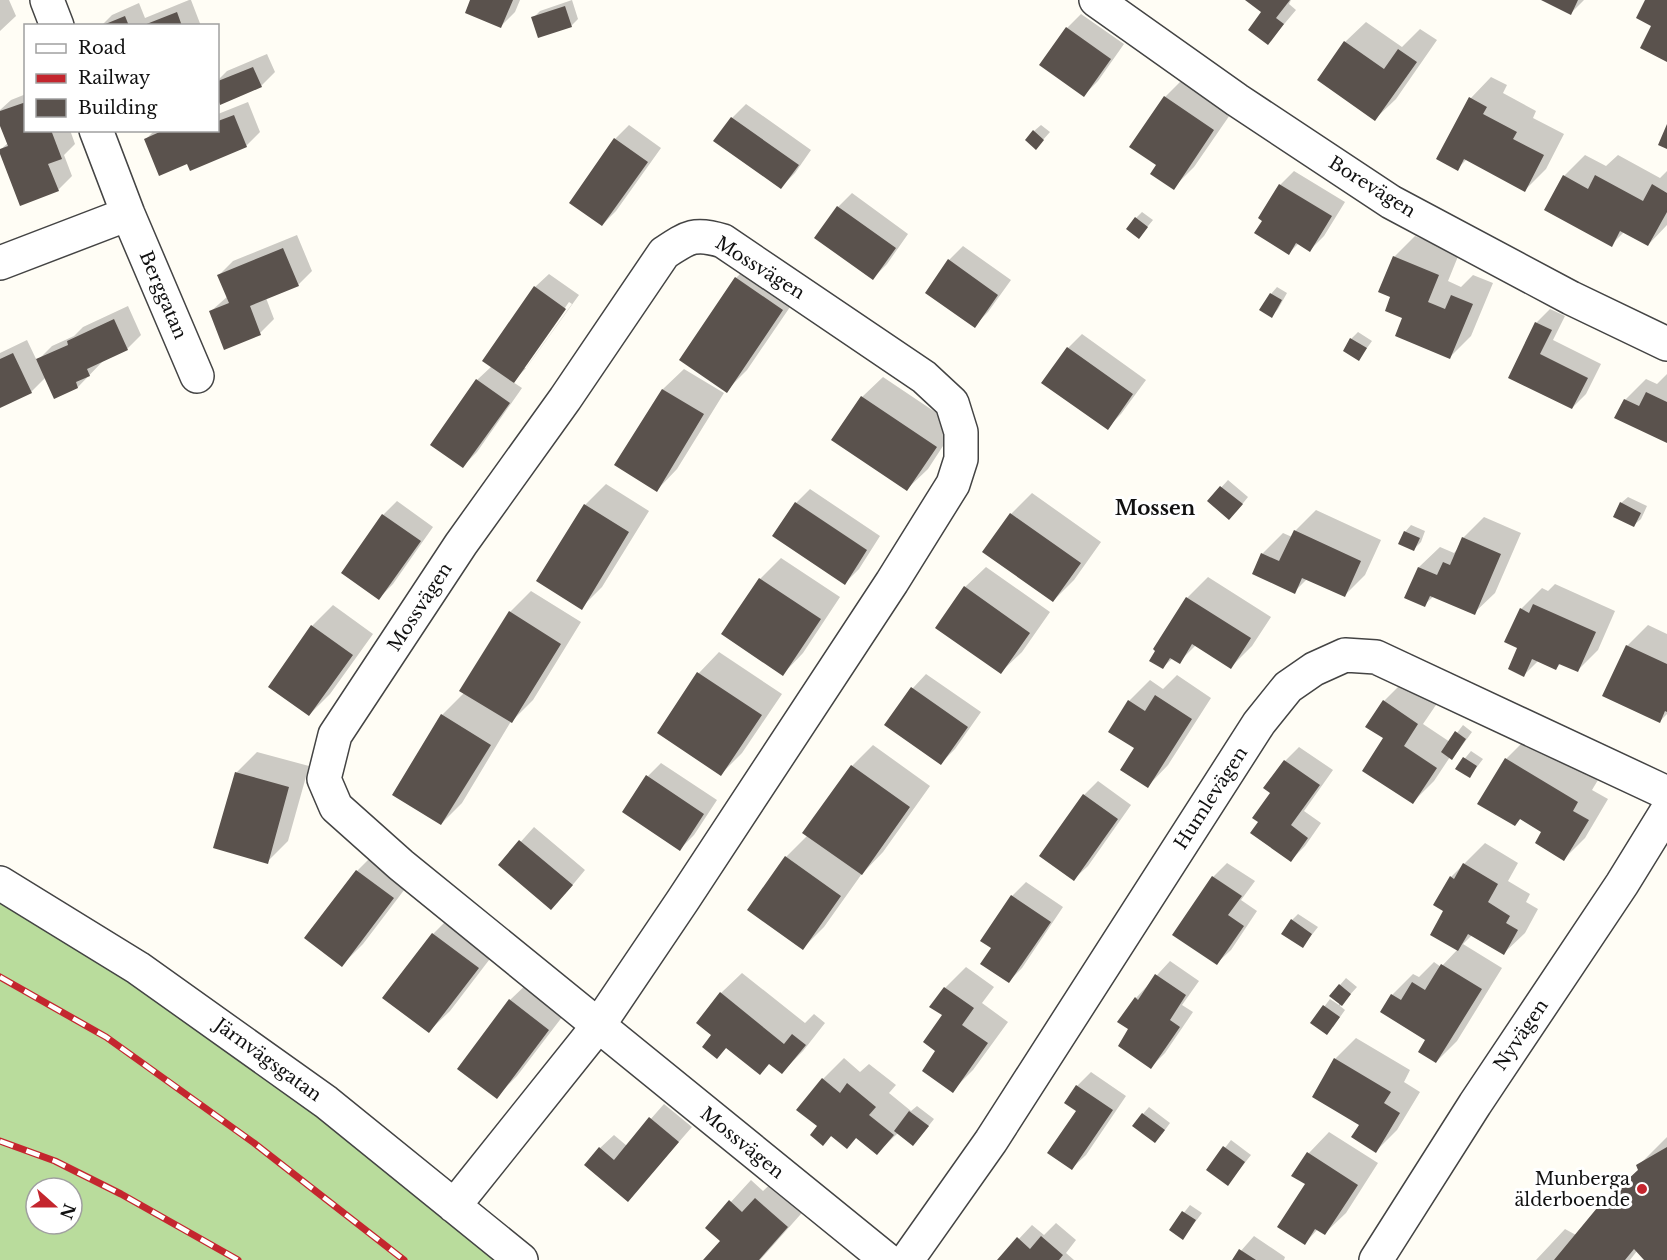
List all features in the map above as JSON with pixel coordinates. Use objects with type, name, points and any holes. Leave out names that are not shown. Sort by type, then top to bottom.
[{"type":"street","points":[[47,0],[56,24]]},
{"type":"street","name":"Borevägen","points":[[1096,0],[1237,100],[1391,202],[1571,298],[1667,344]]},
{"type":"street","name":"Berggatan","points":[[97,132],[128,214],[197,376]]},
{"type":"street","points":[[0,263],[128,214]]},
{"type":"street","name":"Mossvägen","points":[[454,1206],[598,1026],[892,582],[953,484],[961,459],[961,432],[952,403],[924,377],[723,241],[705,235],[685,239],[664,253],[565,399],[461,544],[335,735],[324,779],[336,807],[401,865],[598,1026],[887,1260]]},
{"type":"street","name":"Humlevägen","points":[[907,1260],[991,1141],[1259,723],[1288,687],[1314,669],[1346,655],[1376,657],[1667,793]]},
{"type":"street","name":"Nyvägen","points":[[1376,1260],[1475,1104],[1622,884],[1667,811]]},
{"type":"street","name":"Järnvägsgatan","points":[[0,882],[138,968],[326,1102],[520,1260]]},
{"type":"green space","points":[[0,877],[522,1260],[0,1260]]},
{"type":"building","points":[[470,0],[513,0],[501,28],[465,13]]},
{"type":"building","points":[[1245,0],[1290,0],[1276,18],[1284,24],[1268,45],[1248,30],[1261,12]]},
{"type":"building","points":[[1541,0],[1578,0],[1571,15]]},
{"type":"building","points":[[1645,0],[1667,0],[1667,62],[1640,48],[1651,26],[1636,18]]},
{"type":"building","points":[[565,6],[572,27],[538,38],[531,17]]},
{"type":"building","points":[[177,12],[181,24],[147,24]]},
{"type":"building","points":[[125,16],[128,24],[105,24]]},
{"type":"building","points":[[1066,27],[1111,59],[1084,97],[1039,65]]},
{"type":"building","points":[[1344,41],[1384,69],[1398,49],[1417,62],[1375,121],[1317,80]]},
{"type":"building","points":[[253,67],[262,87],[220,105],[219,81]]},
{"type":"building","points":[[1164,96],[1214,130],[1174,190],[1150,174],[1156,165],[1129,147]]},
{"type":"building","points":[[1469,97],[1487,107],[1483,114],[1517,132],[1513,139],[1544,155],[1525,192],[1464,159],[1458,171],[1436,159]]},
{"type":"building","points":[[24,103],[24,132],[52,132],[62,159],[48,164],[59,191],[20,206],[0,154],[0,149],[8,146],[0,126],[0,111]]},
{"type":"building","points":[[234,115],[247,147],[190,171],[187,164],[159,176],[144,139],[160,132],[219,132],[219,121]]},
{"type":"building","points":[[731,117],[799,165],[781,189],[713,141]]},
{"type":"building","points":[[1667,124],[1667,149],[1658,145]]},
{"type":"building","points":[[1033,130],[1044,140],[1036,150],[1025,140]]},
{"type":"building","points":[[614,138],[648,162],[602,226],[569,203]]},
{"type":"building","points":[[1563,175],[1588,189],[1595,175],[1643,201],[1652,184],[1667,193],[1667,212],[1648,246],[1620,231],[1612,247],[1544,210]]},
{"type":"building","points":[[1279,184],[1332,216],[1310,252],[1296,243],[1289,255],[1254,233],[1262,221],[1258,218]]},
{"type":"building","points":[[837,206],[896,248],[873,280],[814,238]]},
{"type":"building","points":[[1135,217],[1148,227],[1139,239],[1126,229]]},
{"type":"building","points":[[283,248],[299,286],[250,306],[261,335],[224,350],[209,311],[229,303],[217,275]]},
{"type":"building","points":[[1393,256],[1439,275],[1428,302],[1445,309],[1451,295],[1473,304],[1450,359],[1395,336],[1402,318],[1385,311],[1390,297],[1378,292]]},
{"type":"building","points":[[948,259],[998,295],[975,328],[925,293]]},
{"type":"building","points":[[735,277],[783,310],[727,393],[679,360]]},
{"type":"building","points":[[534,286],[566,309],[514,383],[482,361]]},
{"type":"building","points":[[1270,293],[1282,300],[1272,318],[1259,310]]},
{"type":"building","points":[[114,319],[128,350],[87,369],[90,376],[76,382],[78,388],[54,399],[36,359],[68,345],[67,341]]},
{"type":"building","points":[[1535,322],[1552,330],[1540,354],[1588,378],[1572,409],[1508,378]]},
{"type":"building","points":[[1350,338],[1367,348],[1359,361],[1343,351]]},
{"type":"building","points":[[1067,347],[1133,394],[1108,430],[1041,383]]},
{"type":"building","points":[[13,353],[32,393],[0,408],[0,359]]},
{"type":"building","points":[[476,379],[510,403],[463,468],[430,445]]},
{"type":"building","points":[[662,389],[704,414],[657,492],[614,465]]},
{"type":"building","points":[[1646,392],[1667,402],[1667,443],[1614,418],[1624,399],[1639,406]]},
{"type":"building","points":[[861,396],[937,447],[907,491],[831,440]]},
{"type":"building","points":[[1220,486],[1243,504],[1229,520],[1207,501]]},
{"type":"building","points":[[795,502],[867,550],[845,585],[772,536]]},
{"type":"building","points":[[1620,502],[1641,513],[1634,527],[1613,517]]},
{"type":"building","points":[[584,504],[629,532],[582,610],[536,581]]},
{"type":"building","points":[[1010,513],[1081,563],[1053,602],[982,552]]},
{"type":"building","points":[[382,514],[421,541],[379,600],[341,573]]},
{"type":"building","points":[[1294,530],[1361,561],[1345,597],[1302,578],[1295,594],[1252,574],[1261,553],[1279,561]]},
{"type":"building","points":[[1404,531],[1420,538],[1414,551],[1398,544]]},
{"type":"building","points":[[1462,537],[1501,554],[1475,615],[1430,596],[1425,607],[1404,598],[1418,567],[1437,575],[1443,562],[1450,565]]},
{"type":"building","points":[[759,578],[821,619],[783,676],[721,634]]},
{"type":"building","points":[[964,586],[1030,633],[1001,674],[935,628]]},
{"type":"building","points":[[1186,597],[1251,638],[1231,669],[1192,644],[1180,664],[1170,658],[1163,669],[1149,661],[1155,651],[1153,649]]},
{"type":"building","points":[[1533,604],[1596,632],[1578,672],[1559,664],[1556,670],[1532,659],[1524,677],[1508,669],[1517,648],[1504,642],[1520,608],[1529,613]]},
{"type":"building","points":[[509,611],[561,644],[512,723],[459,691]]},
{"type":"building","points":[[311,625],[353,655],[309,716],[268,687]]},
{"type":"building","points":[[1626,645],[1667,664],[1667,712],[1665,711],[1660,723],[1602,696]]},
{"type":"building","points":[[697,672],[762,715],[721,776],[657,733]]},
{"type":"building","points":[[911,687],[968,727],[941,765],[884,725]]},
{"type":"building","points":[[1155,695],[1192,719],[1148,788],[1120,770],[1134,748],[1108,732],[1128,700],[1145,711]]},
{"type":"building","points":[[1383,700],[1418,724],[1404,746],[1437,768],[1413,804],[1362,771],[1383,738],[1365,727]]},
{"type":"building","points":[[441,714],[491,745],[441,825],[392,795]]},
{"type":"building","points":[[1455,731],[1466,739],[1452,760],[1441,752]]},
{"type":"building","points":[[1463,757],[1477,766],[1470,778],[1455,769]]},
{"type":"building","points":[[1505,758],[1578,802],[1573,811],[1589,820],[1564,861],[1535,843],[1541,832],[1520,819],[1515,826],[1477,804]]},
{"type":"building","points":[[1284,760],[1320,785],[1291,825],[1308,838],[1291,862],[1250,833],[1258,822],[1252,818],[1270,793],[1263,788]]},
{"type":"building","points":[[851,765],[910,807],[862,875],[802,833]]},
{"type":"building","points":[[235,772],[289,787],[268,864],[213,848]]},
{"type":"building","points":[[646,775],[704,814],[680,851],[622,812]]},
{"type":"building","points":[[1083,794],[1118,819],[1074,881],[1039,856]]},
{"type":"building","points":[[519,840],[573,885],[551,910],[498,865]]},
{"type":"building","points":[[785,856],[841,896],[803,950],[747,910]]},
{"type":"building","points":[[1463,863],[1498,884],[1488,902],[1510,916],[1506,923],[1518,930],[1504,955],[1468,934],[1458,951],[1430,935],[1443,911],[1433,905],[1450,876],[1454,879]]},
{"type":"building","points":[[356,870],[394,898],[342,967],[304,938]]},
{"type":"building","points":[[1212,876],[1242,896],[1228,915],[1244,926],[1217,965],[1172,935]]},
{"type":"building","points":[[1011,895],[1051,922],[1009,983],[980,964],[991,948],[980,941]]},
{"type":"building","points":[[1291,919],[1312,934],[1303,948],[1281,934]]},
{"type":"building","points":[[432,933],[479,968],[429,1033],[382,998]]},
{"type":"building","points":[[1441,964],[1482,989],[1436,1063],[1418,1052],[1425,1040],[1380,1012],[1391,994],[1401,1000],[1412,982],[1425,990]]},
{"type":"building","points":[[1155,974],[1186,995],[1170,1020],[1180,1027],[1151,1069],[1118,1046],[1128,1029],[1117,1022],[1135,997],[1138,1000]]},
{"type":"building","points":[[1339,984],[1351,994],[1342,1006],[1329,996]]},
{"type":"building","points":[[944,987],[974,1008],[962,1025],[988,1043],[953,1093],[922,1071],[935,1051],[923,1042],[942,1015],[929,1007]]},
{"type":"building","points":[[720,992],[784,1044],[792,1034],[806,1045],[782,1074],[769,1064],[760,1075],[726,1048],[717,1059],[702,1047],[711,1035],[696,1023]]},
{"type":"building","points":[[509,999],[549,1030],[497,1099],[457,1069]]},
{"type":"building","points":[[1323,1005],[1340,1017],[1327,1035],[1310,1023]]},
{"type":"building","points":[[1334,1058],[1391,1092],[1384,1103],[1400,1113],[1376,1153],[1351,1137],[1359,1125],[1312,1097]]},
{"type":"building","points":[[822,1078],[840,1093],[847,1083],[876,1107],[869,1115],[894,1135],[877,1155],[856,1138],[847,1149],[831,1136],[823,1146],[810,1135],[817,1126],[796,1110]]},
{"type":"building","points":[[1076,1085],[1113,1110],[1072,1170],[1047,1153],[1076,1111],[1064,1103]]},
{"type":"building","points":[[909,1111],[929,1126],[913,1146],[894,1131]]},
{"type":"building","points":[[1142,1113],[1165,1130],[1155,1143],[1132,1126]]},
{"type":"building","points":[[649,1117],[679,1142],[628,1202],[584,1165],[599,1147],[614,1160]]},
{"type":"building","points":[[1223,1146],[1245,1162],[1228,1186],[1206,1170]]},
{"type":"building","name":"Munberga älderboende","points":[[1667,1147],[1667,1260],[1644,1260],[1634,1249],[1625,1260],[1554,1260],[1597,1208],[1638,1170],[1636,1165]]},
{"type":"building","points":[[1307,1152],[1358,1185],[1325,1235],[1315,1229],[1305,1245],[1277,1227],[1305,1184],[1291,1176]]},
{"type":"building","points":[[755,1198],[788,1227],[759,1260],[703,1260],[720,1241],[705,1228],[729,1200],[742,1212]]},
{"type":"building","points":[[1182,1211],[1196,1220],[1183,1240],[1169,1230]]},
{"type":"building","points":[[1041,1236],[1063,1255],[1059,1260],[997,1260],[1017,1237],[1030,1249]]},
{"type":"building","points":[[1239,1249],[1256,1260],[1232,1260]]},
{"type":"railway","points":[[0,977],[106,1037],[254,1143],[404,1260]]},
{"type":"railway","points":[[0,1141],[55,1161],[121,1194],[238,1260]]},
{"type":"place","name":"Munberga älderboende","points":[[1642,1189]]},
{"type":"district","name":"Mossen","points":[[1155,508]]}]
